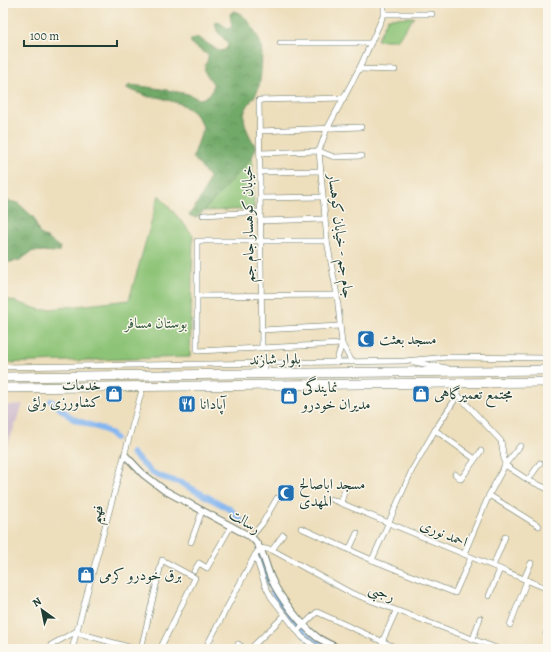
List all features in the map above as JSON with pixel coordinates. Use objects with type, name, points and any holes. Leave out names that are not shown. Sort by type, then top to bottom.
[{"type":"highway","points":[[263,363],[263,374]]},
{"type":"highway","name":"بلوار شازند","points":[[3,376],[548,370]]},
{"type":"highway","name":"بلوار شازند","points":[[3,388],[548,382]]},
{"type":"street","name":"جام جم - خیابان کوهسار","points":[[342,344],[337,295],[327,241],[319,151],[326,129],[344,98],[384,14],[384,3]]},
{"type":"street","points":[[384,14],[432,14]]},
{"type":"street","points":[[280,43],[370,43]]},
{"type":"street","points":[[358,69],[395,70]]},
{"type":"street","name":"خیابان کوهسار جام جم","points":[[262,348],[259,100],[344,98]]},
{"type":"street","points":[[260,131],[361,127]]},
{"type":"street","points":[[260,153],[319,151],[334,157],[362,156]]},
{"type":"street","points":[[260,172],[321,171]]},
{"type":"street","points":[[260,198],[322,197]]},
{"type":"street","points":[[203,214],[260,212]]},
{"type":"street","points":[[260,221],[325,219]]},
{"type":"street","points":[[327,241],[198,241],[197,351],[342,344]]},
{"type":"street","points":[[197,296],[337,295]]},
{"type":"street","points":[[261,330],[340,326]]},
{"type":"street","points":[[342,344],[352,362]]},
{"type":"street","points":[[336,362],[342,344]]},
{"type":"street","points":[[3,367],[404,361],[448,357],[548,358]]},
{"type":"street","points":[[404,361],[466,371]]},
{"type":"street","points":[[455,383],[458,395],[501,441],[505,465],[528,480],[548,489]]},
{"type":"street","name":"فهیم","points":[[72,649],[143,386]]},
{"type":"street","points":[[372,560],[412,470],[435,430],[458,395]]},
{"type":"street","points":[[435,430],[475,460]]},
{"type":"street","points":[[464,554],[505,465],[520,446]]},
{"type":"street","points":[[455,474],[461,479],[481,451]]},
{"type":"street","name":"رسالت","points":[[125,455],[143,474],[164,490],[251,537],[260,548],[272,580],[278,591],[304,625],[318,638],[340,649]]},
{"type":"street","points":[[528,480],[540,463]]},
{"type":"street","points":[[341,503],[345,489]]},
{"type":"street","points":[[490,495],[539,526]]},
{"type":"street","points":[[251,537],[262,524],[277,498]]},
{"type":"street","name":"احمد نوری","points":[[331,499],[548,589]]},
{"type":"street","points":[[191,542],[202,511]]},
{"type":"street","points":[[194,571],[199,563],[207,568],[231,526]]},
{"type":"street","points":[[300,528],[372,560],[455,593],[471,557]]},
{"type":"street","points":[[349,550],[357,532]]},
{"type":"street","points":[[272,550],[283,535]]},
{"type":"street","points":[[493,566],[505,537]]},
{"type":"street","points":[[205,649],[260,548]]},
{"type":"street","name":"رجبی","points":[[260,548],[272,550],[351,593],[499,649]]},
{"type":"street","points":[[255,555],[268,592],[302,638],[318,649]]},
{"type":"street","points":[[141,649],[162,560],[196,578],[160,649]]},
{"type":"street","points":[[510,625],[531,563]]},
{"type":"street","points":[[489,596],[500,569]]},
{"type":"street","points":[[382,642],[396,611]]},
{"type":"street","points":[[297,631],[317,612],[399,649]]},
{"type":"street","points":[[250,649],[285,615]]},
{"type":"street","points":[[473,639],[480,618]]},
{"type":"street","points":[[51,645],[76,632],[136,649]]},
{"type":"street","points":[[238,644],[246,649]]},
{"type":"shaded area","points":[[23,404],[3,457],[3,406]]},
{"type":"green space","points":[[234,11],[243,16],[251,25],[261,46],[262,55],[260,83],[257,92],[246,109],[244,116],[246,128],[256,148],[252,157],[196,218],[189,215],[204,192],[209,177],[193,157],[203,129],[202,124],[193,112],[181,104],[158,97],[149,97],[126,88],[130,85],[188,94],[199,99],[204,98],[211,92],[213,86],[205,70],[208,55],[193,45],[190,41],[194,38],[199,38],[219,51],[225,50],[228,46],[227,42],[217,31],[215,22],[220,23],[228,29],[232,27],[230,14]]},
{"type":"green space","points":[[414,17],[397,40],[377,40],[388,18]]},
{"type":"green space","points":[[252,157],[254,209],[204,211]]},
{"type":"green space","name":"بوستان مسافر","points":[[159,195],[193,235],[190,357],[3,363],[4,298],[41,310],[129,300]]},
{"type":"green space","points":[[3,200],[18,203],[34,218],[39,233],[60,247],[59,252],[33,251],[20,260],[5,263],[3,261]]},
{"type":"waterway","points":[[51,401],[73,419],[105,430],[115,438]]},
{"type":"waterway","points":[[132,453],[151,472],[181,483],[230,509],[242,522]]},
{"type":"waterway","points":[[259,551],[267,579],[275,596],[302,631],[328,649]]},
{"type":"place","name":"مسجد بعثت","points":[[366,339]]},
{"type":"place","name":"خدمات کشاورزی ولئی","points":[[114,394]]},
{"type":"place","name":"مجتمع تعمیرگاهی","points":[[421,394]]},
{"type":"place","name":"نمایندگی مدیران خودرو","points":[[289,396]]},
{"type":"place","name":"آپادانا","points":[[187,404]]},
{"type":"place","name":"مسجد اباصالح المهدی","points":[[286,493]]},
{"type":"place","name":"برق خودرو کرمی","points":[[86,575]]}]
